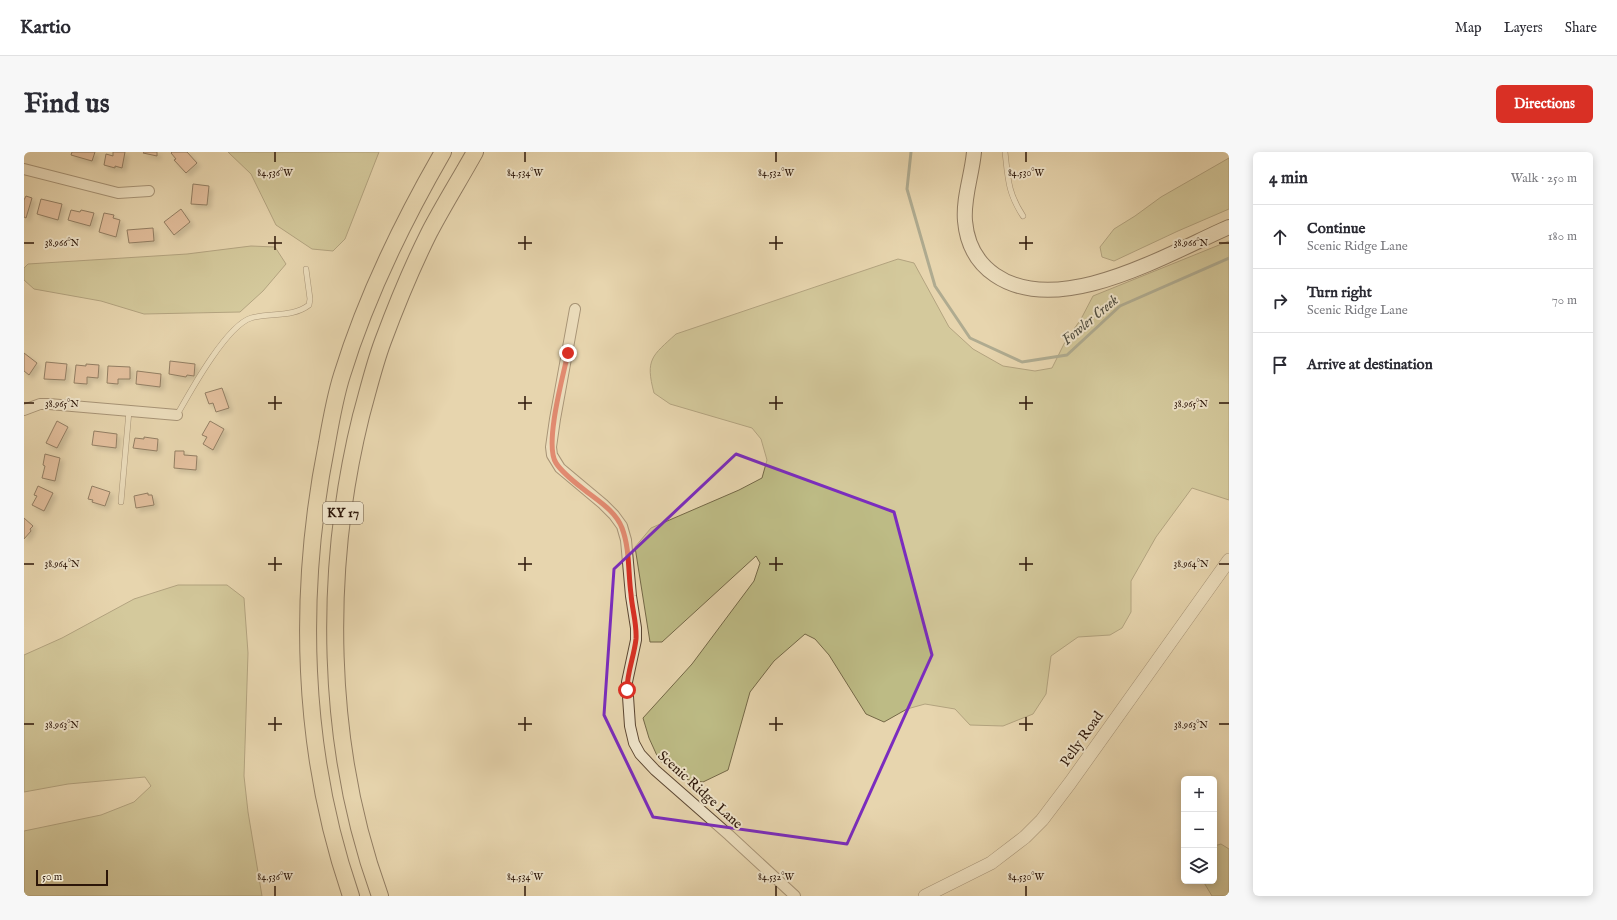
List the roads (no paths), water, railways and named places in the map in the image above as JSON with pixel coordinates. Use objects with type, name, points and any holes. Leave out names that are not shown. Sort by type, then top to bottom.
[{"type":"main road","name":"KY 17","points":[[350,896],[323,796],[315,749],[311,700],[308,624],[314,519],[322,465],[331,422],[342,376],[357,329],[379,275],[409,213],[443,152]]},
{"type":"main road","name":"KY 17","points":[[380,896],[360,829],[350,786],[337,681],[336,636],[338,565],[343,514],[350,467],[358,430],[369,385],[382,342],[429,233],[475,152]]},
{"type":"main road","points":[[974,152],[965,220],[973,251],[978,261],[987,269],[1004,281],[1025,288],[1039,290],[1066,288],[1107,280],[1172,254],[1229,227]]},
{"type":"street","points":[[24,169],[118,193],[149,191]]},
{"type":"street","name":"Scenic Ridge Lane","points":[[575,309],[555,419],[551,447],[552,455],[560,468],[614,515],[622,526],[626,540],[631,596],[636,628],[636,640],[627,682],[630,726],[634,743],[640,754],[655,770],[795,896]]},
{"type":"street","points":[[24,410],[40,404],[49,404],[177,415]]},
{"type":"street","name":"Pelly Road","points":[[925,896],[991,863],[1025,837],[1042,820],[1229,560]]},
{"type":"lane","points":[[1005,152],[1008,183],[1011,195],[1023,216]]},
{"type":"lane","points":[[177,415],[194,386],[229,334],[243,322],[250,318],[301,311],[309,305],[310,299],[306,269]]},
{"type":"lane","points":[[121,502],[129,411]]},
{"type":"waterway","name":"Fowler Creek","points":[[911,152],[907,189],[935,286],[970,338],[1022,362],[1067,355],[1120,306],[1229,258]]}]
